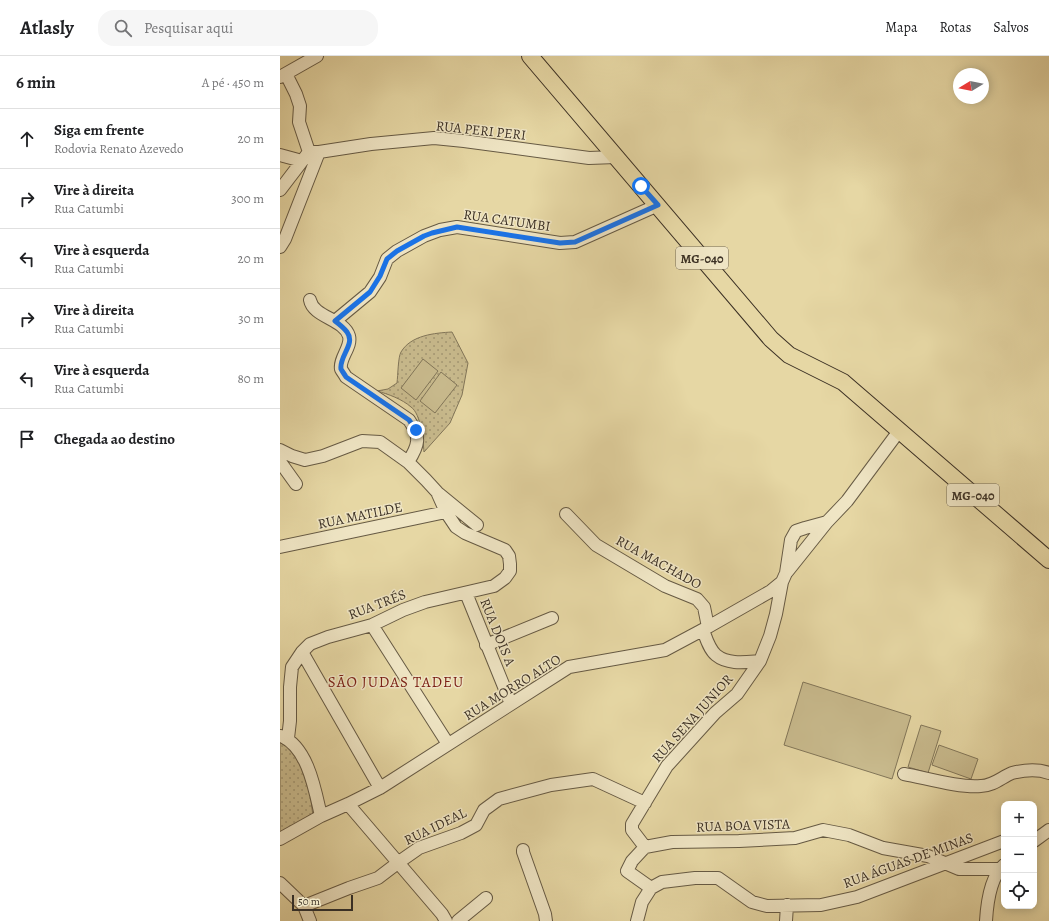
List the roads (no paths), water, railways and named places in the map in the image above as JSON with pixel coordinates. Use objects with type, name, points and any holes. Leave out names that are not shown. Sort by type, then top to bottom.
[{"type":"main road","name":"MG-040","points":[[530,56],[771,339],[789,355],[843,382],[1049,560]]},
{"type":"street","points":[[280,247],[285,240],[310,155],[299,122],[300,106],[298,100],[283,75],[317,56]]},
{"type":"street","name":"RUA PERI PERI","points":[[310,155],[371,144],[434,138],[589,158],[616,157]]},
{"type":"street","points":[[280,154],[310,155]]},
{"type":"street","points":[[280,190],[310,155]]},
{"type":"street","name":"RUA CATUMBI","points":[[335,321],[370,292],[380,276],[387,259],[397,251],[424,236],[440,230],[457,227],[560,243],[575,242],[658,205]]},
{"type":"street","points":[[310,300],[315,309],[335,321],[347,331],[350,337],[349,344],[342,361],[341,369],[346,377],[409,420],[416,430],[418,442],[415,451],[408,462]]},
{"type":"street","points":[[784,577],[826,522],[847,501],[899,431]]},
{"type":"street","points":[[280,450],[292,456],[306,460],[323,456],[362,441],[380,442],[408,462],[436,492],[477,525]]},
{"type":"street","points":[[280,456],[282,463],[296,484]]},
{"type":"street","points":[[436,492],[446,512]]},
{"type":"street","name":"RUA MATILDE","points":[[280,547],[446,512]]},
{"type":"street","name":"RUA TRÉS","points":[[284,737],[290,721],[290,687],[292,667],[302,652],[310,644],[328,637],[372,625],[425,602],[494,586],[506,578],[510,571],[509,556],[505,550],[465,533],[456,527],[446,512]]},
{"type":"street","name":"RUA MACHADO","points":[[566,514],[596,545],[665,586],[697,599],[704,607],[706,628],[710,646],[716,656],[732,662],[760,661]]},
{"type":"street","points":[[784,577],[791,540],[796,531],[826,522]]},
{"type":"street","points":[[590,525],[591,540]]},
{"type":"street","name":"RUA MORRO ALTO","points":[[280,839],[321,816],[380,788],[569,667],[665,650],[770,591],[784,577]]},
{"type":"street","name":"RUA SENA JUNIOR","points":[[645,847],[632,830],[632,824],[667,766],[714,713],[737,694],[760,661],[770,636],[784,577]]},
{"type":"street","name":"RUA DOIS A","points":[[466,593],[511,704]]},
{"type":"street","points":[[486,645],[552,618]]},
{"type":"street","points":[[372,625],[448,744]]},
{"type":"street","points":[[302,652],[380,788]]},
{"type":"street","points":[[284,737],[298,751],[310,771],[321,816]]},
{"type":"street","points":[[904,774],[966,786],[982,786],[991,784],[1012,773],[1042,770],[1049,773]]},
{"type":"street","name":"RUA IDEAL","points":[[304,906],[378,878],[419,848],[461,833],[476,825],[484,810],[499,799],[537,788],[593,779],[644,803]]},
{"type":"street","points":[[348,804],[399,862],[442,914],[446,921]]},
{"type":"street","name":"RUA BOA VISTA","points":[[645,847],[672,842],[795,838],[822,830],[849,835],[883,848],[928,856],[959,869],[1001,867]]},
{"type":"street","points":[[1037,838],[1049,830]]},
{"type":"street","name":"RUA ÁGUAS DE MINAS","points":[[651,888],[662,882],[677,879],[718,878],[752,902],[767,906],[821,905],[857,897],[1001,842]]},
{"type":"street","points":[[637,921],[642,902],[651,888],[627,871],[632,861],[645,847]]},
{"type":"street","points":[[523,850],[545,914],[546,921]]},
{"type":"street","points":[[986,921],[988,897],[1001,869]]},
{"type":"street","points":[[280,883],[304,906],[310,921]]},
{"type":"street","points":[[458,921],[486,898]]},
{"type":"street","points":[[786,921],[787,905]]},
{"type":"district","name":"SÃO JUDAS TADEU","points":[[396,682]]}]
